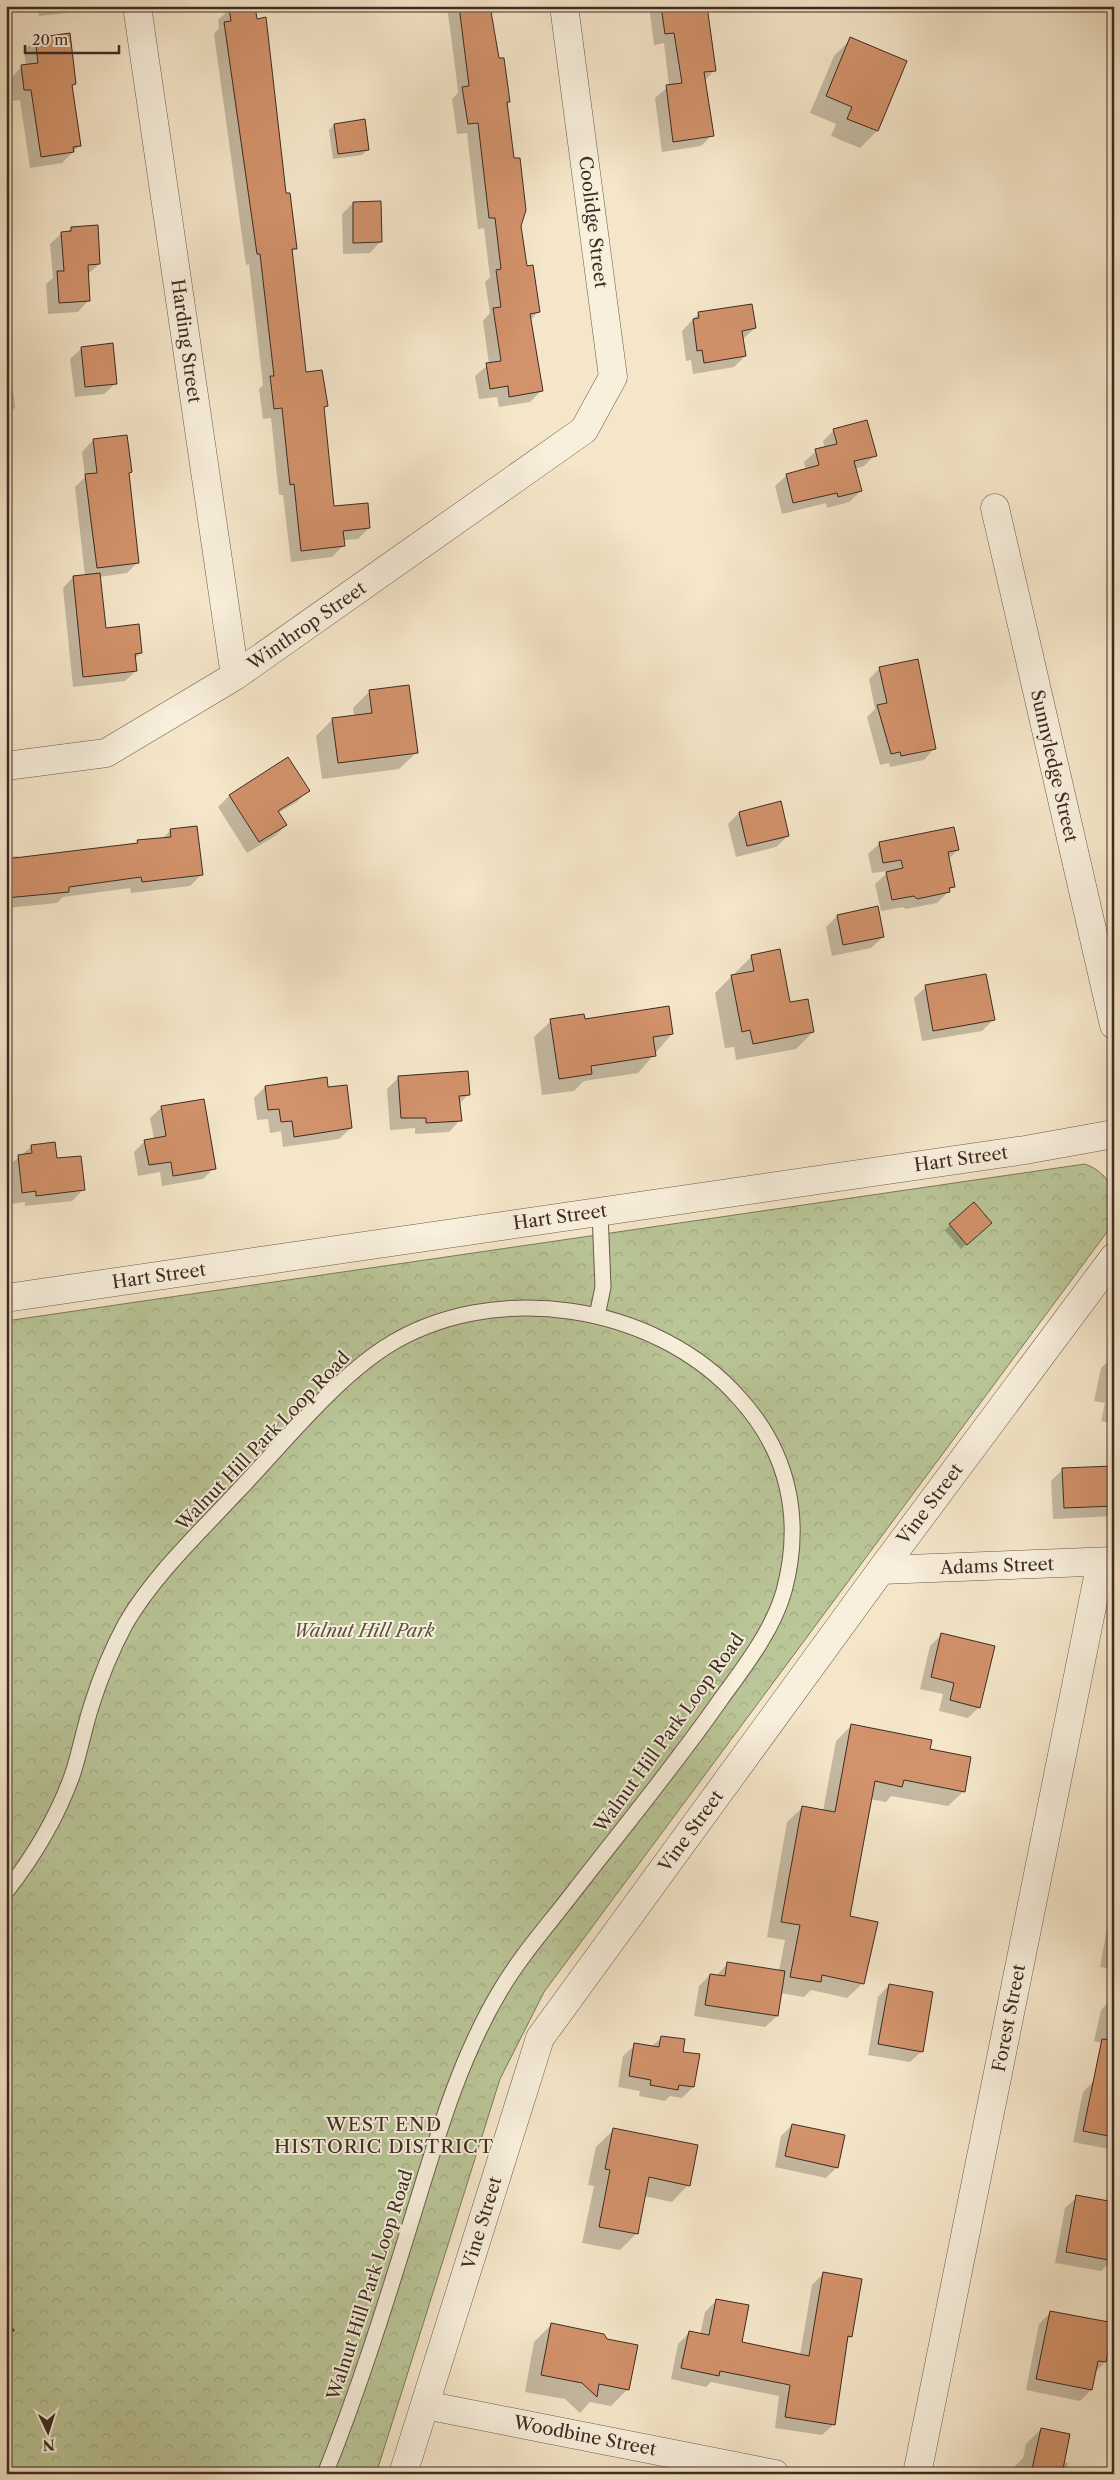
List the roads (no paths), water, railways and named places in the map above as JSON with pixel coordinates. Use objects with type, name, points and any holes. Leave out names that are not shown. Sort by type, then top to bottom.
[{"type":"street","name":"Harding Street","points":[[137,6],[235,676]]},
{"type":"street","name":"Coolidge Street","points":[[564,6],[613,377],[584,430]]},
{"type":"street","name":"Winthrop Street","points":[[6,766],[106,754],[235,676],[584,430]]},
{"type":"street","name":"Sunnyledge Street","points":[[995,508],[1114,1025]]},
{"type":"street","name":"Hart Street","points":[[6,1298],[1025,1150],[1114,1134]]},
{"type":"street","name":"Vine Street","points":[[403,2474],[540,2038],[880,1570],[1114,1257]]},
{"type":"street","name":"Adams Street","points":[[880,1570],[1107,1561]]},
{"type":"street","name":"Forest Street","points":[[917,2474],[1107,1561]]},
{"type":"street","name":"Woodbine Street","points":[[425,2405],[775,2474]]},
{"type":"lane","points":[[597,1316],[603,1287],[600,1212]]},
{"type":"lane","name":"Walnut Hill Park Loop Road","points":[[6,1892],[42,1838],[64,1797],[97,1688],[130,1616],[172,1563],[335,1391],[361,1366],[388,1346],[412,1333],[455,1318],[484,1311],[528,1307],[558,1309],[597,1316],[647,1334],[697,1360],[732,1390],[759,1422],[778,1456],[788,1488],[791,1544],[784,1589],[774,1618],[731,1685],[516,1966],[484,2021],[445,2115],[366,2362],[325,2474]]},
{"type":"district","name":"WEST END HISTORIC DISTRICT","points":[[384,2135]]},
{"type":"park label","name":"Walnut Hill Park","points":[[364,1631]]}]
